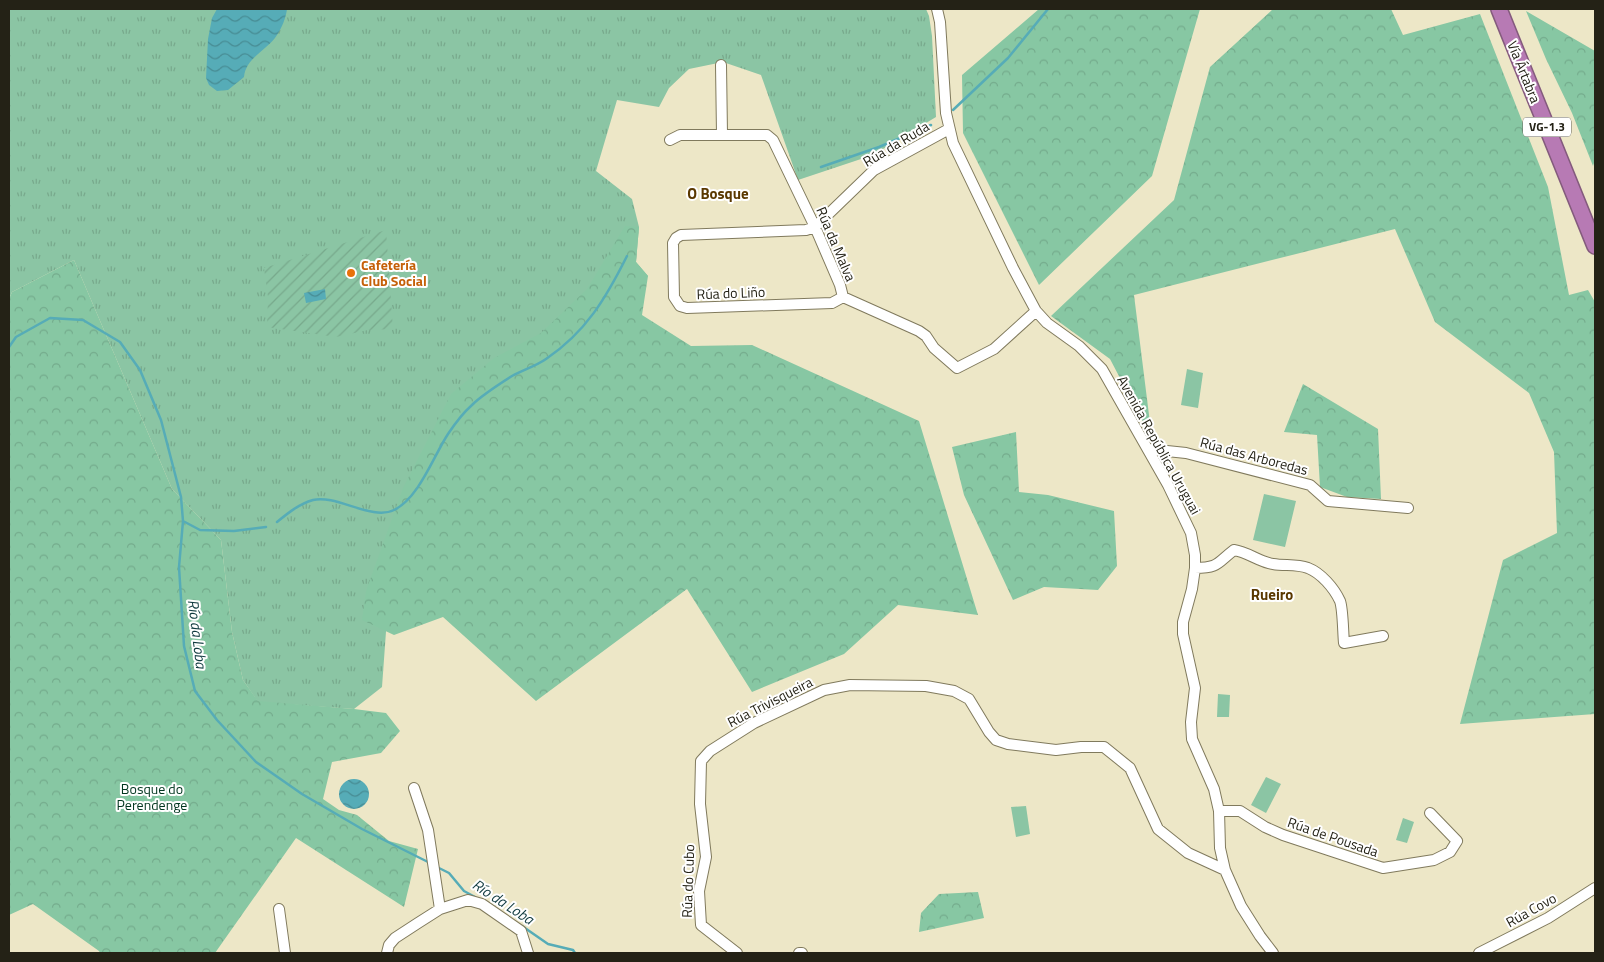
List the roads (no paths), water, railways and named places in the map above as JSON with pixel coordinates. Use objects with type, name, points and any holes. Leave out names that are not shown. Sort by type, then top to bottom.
[{"type":"highway","name":"Vía Ártabra","points":[[1499,9],[1595,246]]},
{"type":"street","name":"Avenida República Uruguai","points":[[937,9],[940,22],[944,97],[949,129],[953,143],[970,180],[1036,311],[1046,323],[1079,346],[1102,369],[1168,485],[1191,533],[1195,568],[1192,590],[1183,622],[1185,645],[1195,688],[1191,722],[1192,739],[1214,789],[1220,811],[1220,848],[1225,870],[1241,906],[1273,953]]},
{"type":"street","points":[[721,66],[722,134]]},
{"type":"street","name":"Rúa da Ruda","points":[[815,227],[874,170],[949,129]]},
{"type":"street","name":"Rúa da Malva","points":[[670,140],[680,135],[767,135],[773,140],[815,227],[840,285],[843,298],[919,331],[926,336],[934,348],[957,368],[994,349],[1036,311]]},
{"type":"street","name":"Rúa do Liño","points":[[815,227],[806,230],[681,235],[673,243],[674,298],[680,306],[687,308],[832,303],[843,298]]},
{"type":"street","name":"Rúa das Arboredas","points":[[1148,449],[1186,453],[1310,485],[1328,501],[1408,508]]},
{"type":"street","points":[[1195,568],[1214,566],[1234,550],[1246,553],[1258,560],[1274,564],[1308,568],[1319,574],[1340,602],[1344,643],[1383,636]]},
{"type":"street","name":"Rúa Trivisqueira","points":[[701,761],[710,751],[754,724],[824,690],[850,685],[926,686],[954,691],[969,700],[996,740],[1008,744],[1056,750],[1104,747],[1130,768],[1158,829],[1188,853],[1225,870]]},
{"type":"street","name":"Rúa do Cubo","points":[[701,761],[700,804],[706,857],[699,891],[701,925],[737,953]]},
{"type":"street","points":[[414,788],[428,830],[440,910]]},
{"type":"street","name":"Rúa de Pousada","points":[[1220,811],[1240,811],[1265,827],[1284,835],[1383,868],[1434,860],[1450,852],[1457,842],[1430,813]]},
{"type":"street","name":"Rúa Covo","points":[[1479,953],[1548,918],[1595,888]]},
{"type":"street","points":[[387,953],[389,945],[395,938],[440,910],[468,900],[482,904],[521,930],[528,953]]},
{"type":"street","points":[[280,909],[285,953]]},
{"type":"water","points":[[217,9],[287,9],[279,32],[249,64],[244,77],[228,90],[217,91],[209,85],[206,78],[208,39],[212,18]]},
{"type":"water","points":[[325,289],[326,299],[306,303],[304,293]]},
{"type":"water","points":[[354,779],[365,783],[369,794],[365,805],[354,809],[343,805],[339,794],[343,783]]},
{"type":"waterway","points":[[953,110],[1008,58],[1048,9]]},
{"type":"waterway","points":[[821,167],[879,147],[931,125]]},
{"type":"waterway","points":[[277,522],[298,506],[313,500],[322,499],[375,512],[394,510],[403,504],[418,487],[448,434],[465,412],[491,390],[512,376],[546,359],[573,337],[584,326],[603,300],[627,256]]},
{"type":"waterway","name":"Río da Loba","points":[[9,347],[16,337],[50,318],[83,320],[120,342],[140,370],[161,420],[181,497],[183,521],[179,567],[184,646],[195,691],[217,720],[256,762],[302,794],[362,829],[430,863]]},
{"type":"waterway","points":[[183,521],[200,530],[234,531],[266,527]]},
{"type":"waterway","name":"Río da Loba","points":[[437,867],[449,873],[464,891],[475,897]]},
{"type":"waterway","name":"Río da Loba","points":[[522,926],[548,944],[573,950],[575,953]]},
{"type":"place","name":"Cafetería Club Social","points":[[351,273]]},
{"type":"district","name":"O Bosque","points":[[718,194]]},
{"type":"district","name":"Rueiro","points":[[1272,595]]},
{"type":"park label","name":"Bosque do Perendenge","points":[[152,798]]}]
